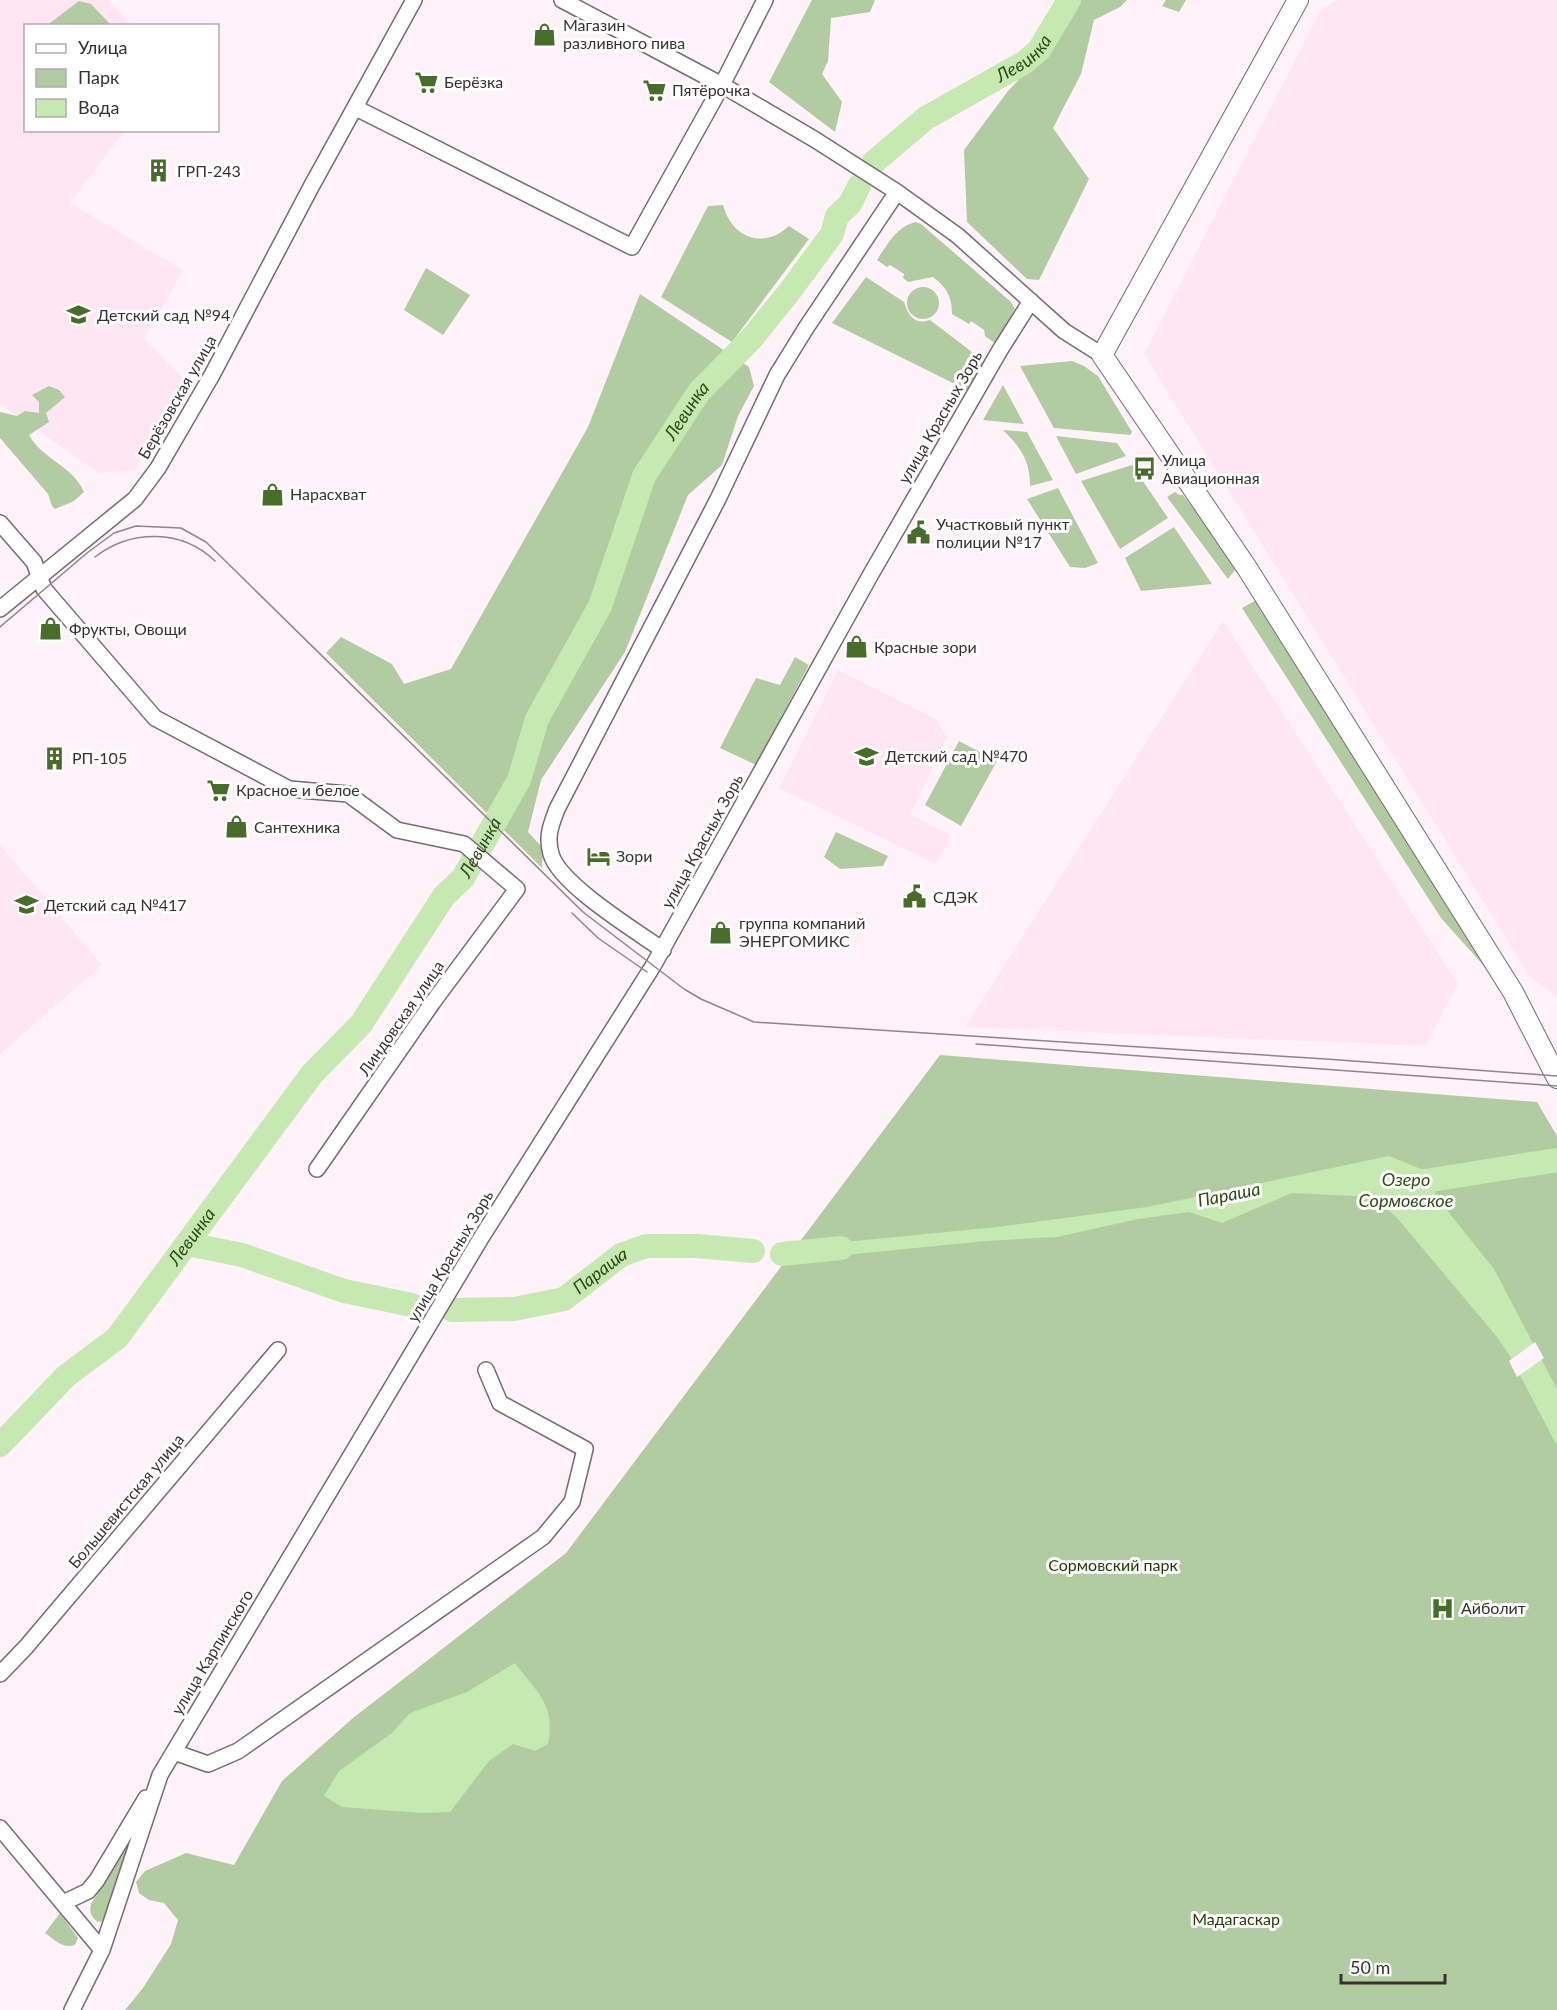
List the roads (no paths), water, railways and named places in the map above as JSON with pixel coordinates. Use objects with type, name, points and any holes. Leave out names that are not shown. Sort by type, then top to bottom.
[{"type":"main road","points":[[1298,0],[1102,355],[1248,568],[1514,992],[1552,1058],[1557,1078]]},
{"type":"street","name":"Берёзовская улица","points":[[0,609],[135,499],[158,468],[212,375],[311,187],[414,0]]},
{"type":"street","points":[[562,0],[722,84],[897,192],[958,236],[1064,331],[1102,355]]},
{"type":"street","points":[[356,108],[632,247],[722,84],[765,0]]},
{"type":"street","points":[[663,950],[588,895],[562,872],[551,855],[548,833],[557,809],[718,499],[777,375],[818,309],[897,192]]},
{"type":"street","name":"улица Красных Зорь","points":[[390,1390],[481,1238],[663,950],[871,574],[1000,350],[1031,301]]},
{"type":"street","points":[[0,523],[34,562],[39,576]]},
{"type":"street","name":"Линдовская улица","points":[[39,576],[44,589],[155,718],[289,789],[348,795],[397,830],[464,844],[517,889],[433,1002],[317,1169]]},
{"type":"street","name":"Большевистская улица","points":[[0,1674],[278,1350]]},
{"type":"street","points":[[174,1752],[208,1764],[238,1751],[543,1536],[572,1502],[585,1449],[500,1403],[486,1370]]},
{"type":"street","name":"улица Карпинского","points":[[72,2010],[102,1950],[160,1775],[390,1390]]},
{"type":"street","points":[[63,1903],[88,1891],[97,1880],[160,1775]]},
{"type":"street","points":[[0,1828],[102,1950]]},
{"type":"water","name":"Озеро Сормовское","points":[[1389,1156],[1426,1171],[1438,1199],[1494,1269],[1557,1389],[1557,1446],[1510,1356],[1497,1337],[1398,1219],[1374,1197],[1292,1193],[1222,1223],[1189,1212],[1138,1219],[1057,1237],[986,1241],[805,1259],[814,1245],[997,1227],[1147,1207]]},
{"type":"water","points":[[515,1663],[537,1691],[547,1709],[550,1730],[548,1744],[535,1751],[513,1744],[489,1761],[450,1812],[422,1813],[342,1807],[324,1796],[339,1771],[392,1733],[410,1713],[467,1692]]},
{"type":"waterway","name":"Левинка","points":[[874,162],[926,118],[1025,62],[1039,50],[1069,0]]},
{"type":"waterway","name":"Левинка","points":[[0,1445],[66,1376],[117,1338],[312,1074],[361,1024],[444,896],[463,878],[519,780],[537,719],[600,606],[644,476],[699,392],[752,338],[790,291],[832,234],[837,216],[850,204],[859,186]]},
{"type":"waterway","points":[[1400,1185],[1557,1160]]},
{"type":"waterway","name":"Параша","points":[[188,1244],[242,1255],[344,1291],[412,1305]]},
{"type":"waterway","name":"Параша","points":[[452,1310],[514,1309],[564,1299],[621,1255],[646,1246],[697,1246],[753,1251]]},
{"type":"waterway","name":"Параша","points":[[782,1254],[841,1248]]},
{"type":"tram line","points":[[0,627],[114,533],[136,526],[181,528],[206,542],[583,912],[684,989],[754,1022],[1557,1076]]},
{"type":"tram line","points":[[95,557],[124,541],[156,536],[187,543],[202,550],[215,561]]},
{"type":"tram line","points":[[572,913],[598,938],[647,972]]},
{"type":"tram line","points":[[976,1044],[1557,1086]]},
{"type":"place","name":"Магазин разливного пива","points":[[545,34]]},
{"type":"place","name":"Берёзка","points":[[426,82]]},
{"type":"place","name":"Пятёрочка","points":[[654,90]]},
{"type":"place","name":"ГРП-243","points":[[159,171]]},
{"type":"place","name":"Детский сад №94","points":[[79,315]]},
{"type":"place","name":"Улица Авиационная","points":[[1144,469]]},
{"type":"place","name":"Нарасхват","points":[[272,494]]},
{"type":"place","name":"Участковый пункт полиции №17","points":[[918,533]]},
{"type":"place","name":"Фрукты, Овощи","points":[[51,629]]},
{"type":"place","name":"Красные зори","points":[[856,647]]},
{"type":"place","name":"Детский сад №470","points":[[867,756]]},
{"type":"place","name":"РП-105","points":[[54,758]]},
{"type":"place","name":"Красное и белое","points":[[218,790]]},
{"type":"place","name":"Сантехника","points":[[236,827]]},
{"type":"place","name":"Зори","points":[[598,856]]},
{"type":"place","name":"СДЭК","points":[[915,897]]},
{"type":"place","name":"Детский сад №417","points":[[26,905]]},
{"type":"place","name":"группа компаний ЭНЕРГОМИКС","points":[[721,932]]},
{"type":"place","name":"Айболит","points":[[1443,1608]]},
{"type":"park label","name":"Сормовский парк","points":[[1113,1565]]},
{"type":"park label","name":"Мадагаскар","points":[[1236,1919]]}]
